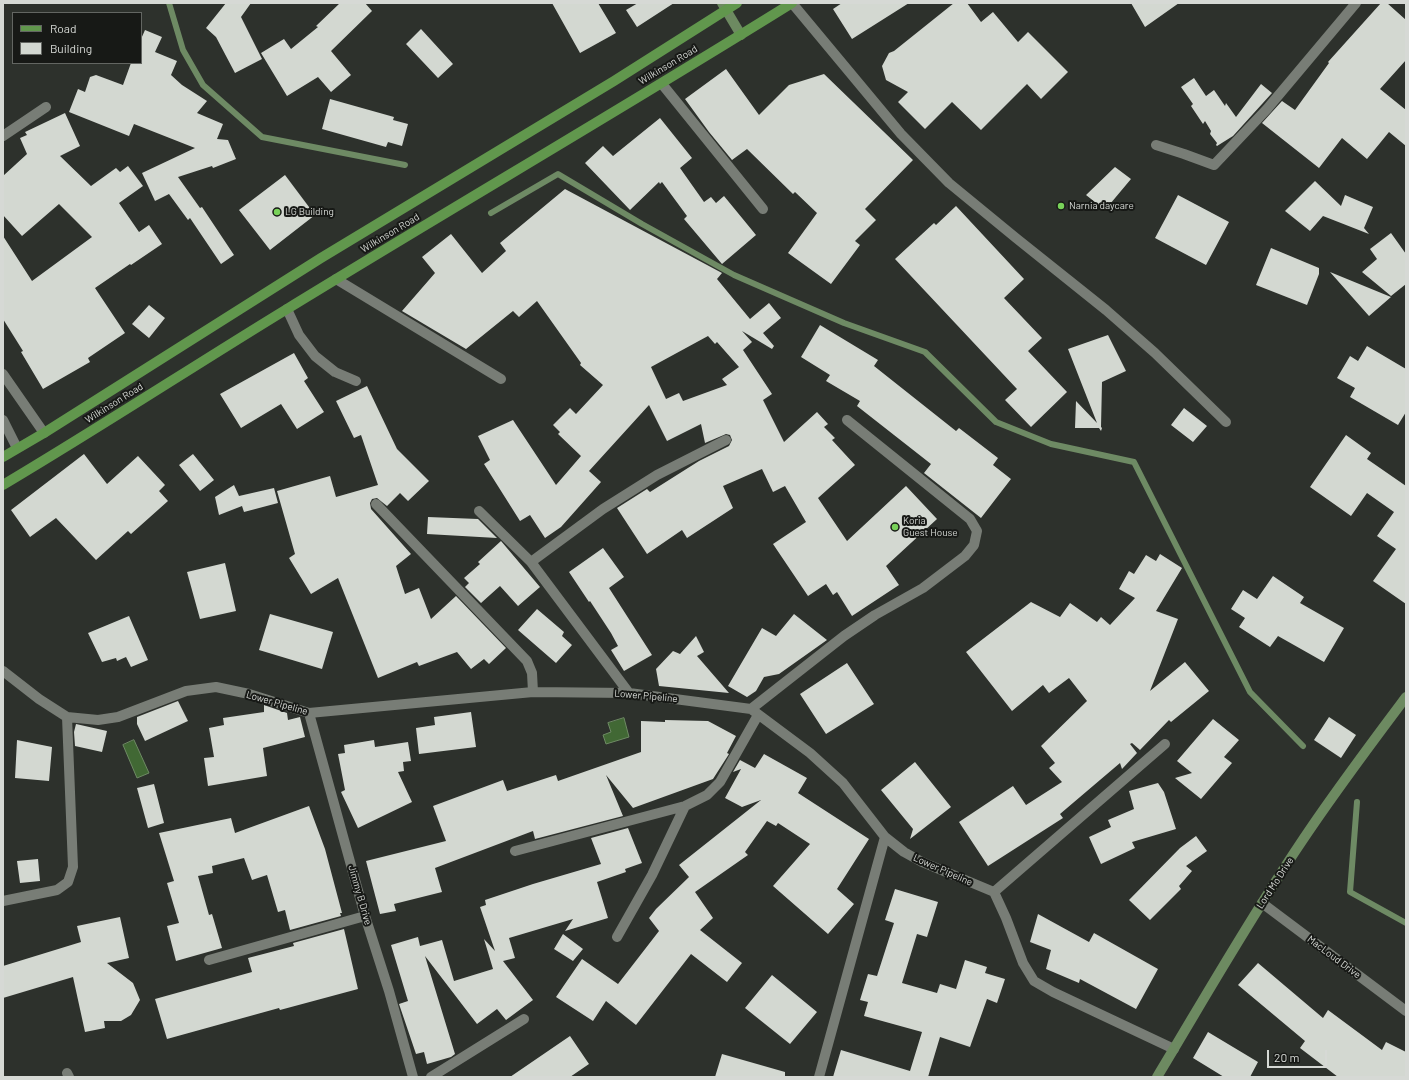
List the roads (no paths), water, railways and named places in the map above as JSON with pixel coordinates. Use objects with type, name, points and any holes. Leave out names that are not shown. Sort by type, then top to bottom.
[{"type":"main road","name":"Wilkinson Road","points":[[3,457],[44,433],[321,258],[607,85],[724,6],[737,3]]},
{"type":"main road","name":"Wilkinson Road","points":[[3,485],[336,279],[662,84],[792,3]]},
{"type":"street","points":[[792,3],[901,134],[949,183],[1106,310],[1155,353],[1226,422]]},
{"type":"street","points":[[1156,145],[1214,165],[1267,109],[1356,3]]},
{"type":"street","points":[[724,6],[741,35]]},
{"type":"street","points":[[662,84],[763,209]]},
{"type":"street","points":[[3,136],[46,108]]},
{"type":"street","points":[[336,279],[501,379]]},
{"type":"street","points":[[287,309],[299,335],[315,356],[335,372],[356,381]]},
{"type":"street","points":[[3,374],[44,433]]},
{"type":"street","points":[[3,420],[17,448]]},
{"type":"street","points":[[515,851],[685,806],[707,796],[720,782],[754,712],[844,636],[923,588],[966,556],[974,545],[977,531],[970,519],[847,420]]},
{"type":"street","points":[[531,562],[603,509],[657,475],[726,440]]},
{"type":"street","points":[[376,504],[527,661],[532,673],[533,692]]},
{"type":"street","points":[[479,511],[531,562],[629,692]]},
{"type":"street","name":"Lower Pipeline","points":[[3,671],[39,700],[67,717],[98,720],[118,717],[186,691],[216,687],[249,694],[309,713],[533,692],[629,692],[754,712],[810,753],[843,783],[885,837],[904,852],[922,862],[994,892]]},
{"type":"street","name":"Lord Mo Drive","points":[[1157,1077],[1215,978],[1309,831],[1406,697]]},
{"type":"street","name":"Jimmy B Drive","points":[[309,713],[365,916],[414,1077]]},
{"type":"street","points":[[3,901],[58,890],[68,882],[73,867],[67,717]]},
{"type":"street","points":[[1165,744],[994,892],[1006,918],[1022,963],[1034,981],[1053,992],[1174,1049]]},
{"type":"street","points":[[617,937],[652,874],[685,806]]},
{"type":"street","points":[[819,1077],[885,837]]},
{"type":"street","name":"MacLoud Drive","points":[[1262,903],[1406,1011]]},
{"type":"street","points":[[209,960],[365,916]]},
{"type":"street","points":[[431,1077],[524,1019]]},
{"type":"waterway","points":[[169,3],[183,50],[203,85],[262,137],[405,165]]},
{"type":"waterway","points":[[491,213],[558,174],[642,224],[734,275],[844,323],[925,352],[996,422],[1051,444],[1134,462],[1250,692],[1303,746]]},
{"type":"waterway","points":[[1357,802],[1350,892],[1406,923]]},
{"type":"place","name":"Narnia daycare","points":[[1061,206]]},
{"type":"place","name":"LG Building","points":[[277,212]]},
{"type":"place","name":"Koria Guest House","points":[[895,527]]}]
